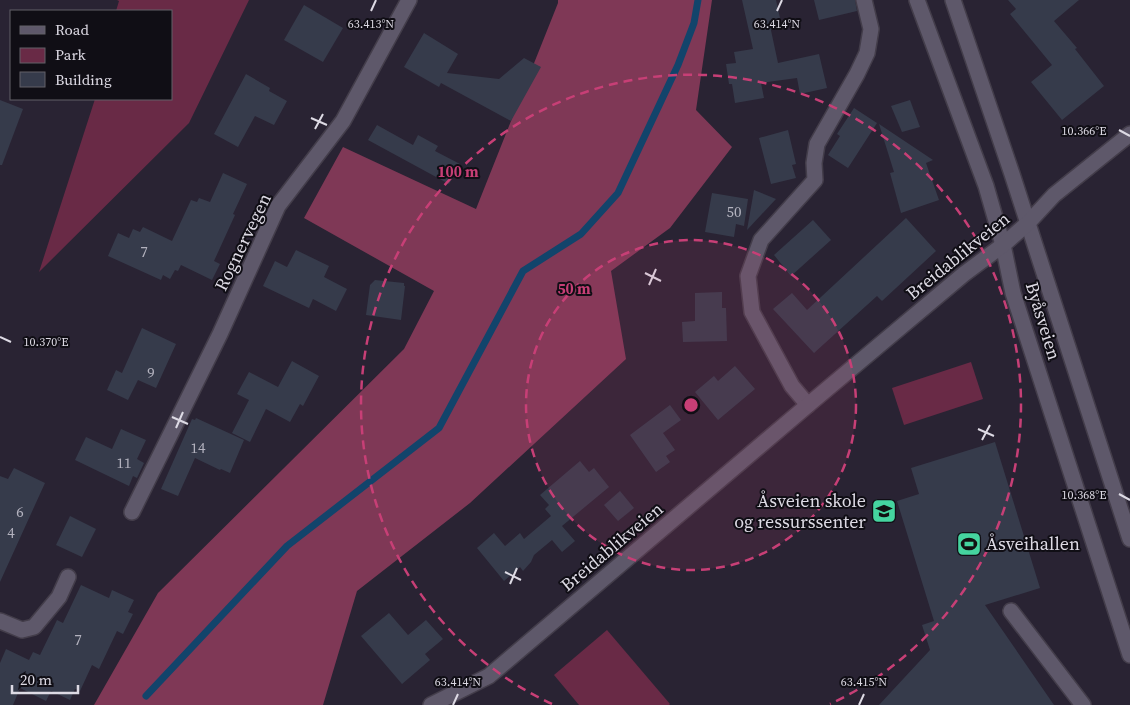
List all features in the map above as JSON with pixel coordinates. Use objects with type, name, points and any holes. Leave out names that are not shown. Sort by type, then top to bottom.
[{"type":"street","name":"Rognervegen","points":[[132,512],[220,334],[278,206],[343,121],[409,0]]},
{"type":"street","points":[[808,405],[792,386],[752,312],[748,276],[761,240],[815,180],[814,163],[817,144],[867,53],[870,29],[864,0]]},
{"type":"street","name":"Byåsveien","points":[[917,0],[986,186],[1004,245],[1014,293],[1130,655]]},
{"type":"street","name":"Byåsveien","points":[[953,0],[1012,174],[1130,539]]},
{"type":"street","name":"Breidablikveien","points":[[431,705],[490,676],[964,274],[1004,245],[1054,195],[1130,134]]},
{"type":"street","points":[[0,621],[22,630],[34,627],[59,597],[68,577]]},
{"type":"street","points":[[1011,611],[1083,705]]},
{"type":"green space","points":[[117,0],[249,0],[189,123],[39,272],[95,100],[172,100],[172,10],[116,10],[119,1]]},
{"type":"green space","points":[[971,362],[983,399],[904,425],[892,388]]},
{"type":"green space","points":[[607,630],[669,705],[579,705],[554,675]]},
{"type":"shaded area","points":[[558,0],[712,0],[696,110],[732,147],[670,228],[611,271],[626,359],[470,503],[357,591],[323,705],[94,705],[158,593],[404,349],[434,291],[304,218],[343,147],[476,209]]},
{"type":"building","points":[[742,0],[776,0],[780,18],[769,21],[778,63],[819,54],[827,88],[800,94],[797,78],[761,83],[764,98],[735,103],[732,84],[729,84],[726,64],[736,63],[734,52],[753,49]]},
{"type":"building","points":[[814,0],[855,0],[857,11],[819,20]]},
{"type":"building","points":[[1008,0],[1079,0],[1054,21],[1077,48],[1075,49],[1104,86],[1062,120],[1031,82],[1052,65],[1010,14],[1016,9]]},
{"type":"building","points":[[304,5],[343,28],[323,62],[284,40]]},
{"type":"building","points":[[424,33],[458,54],[447,73],[499,79],[524,58],[541,67],[511,121],[441,83],[439,87],[404,67]]},
{"type":"building","points":[[246,74],[270,88],[269,91],[287,101],[274,125],[255,116],[238,147],[214,134]]},
{"type":"building","points":[[0,100],[23,109],[2,165],[0,165]]},
{"type":"building","points":[[910,100],[920,127],[902,132],[891,106]]},
{"type":"building","points":[[854,108],[877,123],[848,168],[828,155],[840,136],[837,134]]},
{"type":"building","points":[[879,124],[933,160],[926,163],[939,200],[901,213],[890,173],[894,172]]},
{"type":"building","points":[[377,125],[413,145],[418,135],[438,146],[435,151],[460,164],[449,184],[368,140]]},
{"type":"building","points":[[788,130],[796,164],[792,165],[796,178],[771,184],[759,138]]},
{"type":"building","points":[[223,173],[247,184],[214,261],[220,264],[212,280],[181,265],[178,271],[175,270],[170,279],[163,275],[161,280],[108,256],[118,233],[129,238],[133,229],[140,232],[143,227],[172,241],[191,200],[197,202],[199,198],[210,202]]},
{"type":"building","points":[[754,190],[776,199],[747,230]]},
{"type":"building","points":[[712,193],[748,199],[744,226],[736,224],[734,237],[705,232]]},
{"type":"building","points":[[906,218],[936,251],[882,301],[877,296],[814,353],[773,309],[792,293],[807,310]]},
{"type":"building","points":[[813,220],[831,240],[791,276],[774,255]]},
{"type":"building","points":[[296,250],[329,266],[324,277],[347,289],[336,311],[313,299],[309,308],[263,286],[275,261],[287,267]]},
{"type":"building","points":[[375,280],[404,283],[401,320],[366,315],[370,285]]},
{"type":"building","points":[[722,292],[722,308],[726,308],[727,341],[683,342],[682,322],[695,321],[695,293]]},
{"type":"building","points":[[142,328],[176,344],[156,388],[138,380],[128,400],[107,390],[116,370],[122,373]]},
{"type":"building","points":[[292,361],[319,376],[303,406],[300,404],[290,422],[266,409],[250,442],[232,433],[249,400],[237,394],[249,372],[278,387]]},
{"type":"building","points":[[735,366],[755,389],[718,420],[695,392],[714,376],[718,381]]},
{"type":"building","points":[[670,405],[681,420],[663,433],[675,450],[666,456],[670,462],[656,472],[630,435]]},
{"type":"building","points":[[196,418],[244,440],[230,473],[195,458],[178,496],[161,489],[192,419],[195,420]]},
{"type":"building","points":[[121,429],[146,440],[137,459],[144,463],[137,478],[133,476],[129,486],[75,460],[86,437],[112,449]]},
{"type":"building","name":"Åsveihallen","points":[[995,442],[1040,588],[985,605],[1054,705],[879,705],[930,650],[922,625],[934,621],[897,501],[919,494],[911,468]]},
{"type":"building","points":[[580,461],[589,472],[594,468],[609,487],[562,526],[575,541],[562,552],[552,540],[534,555],[523,571],[520,567],[504,581],[477,548],[494,533],[505,546],[520,533],[524,539],[551,516],[545,509],[549,505],[540,495]]},
{"type":"building","points":[[14,468],[45,483],[0,582],[0,476],[8,479]]},
{"type":"building","points":[[620,491],[634,508],[618,521],[604,505]]},
{"type":"building","points":[[70,516],[96,529],[82,557],[56,545]]},
{"type":"building","points":[[81,585],[109,598],[112,590],[134,600],[128,612],[133,614],[123,634],[117,631],[99,669],[92,665],[80,691],[75,689],[70,700],[51,691],[46,701],[20,688],[13,705],[0,705],[0,663],[6,649],[29,660],[33,652],[40,655],[57,620],[63,623]]},
{"type":"building","points":[[389,613],[408,635],[426,620],[443,639],[425,654],[430,660],[402,684],[361,636]]},
{"type":"waterway","points":[[146,696],[287,546],[439,428],[523,271],[581,234],[618,193],[678,65],[694,23],[698,0]]},
{"type":"place","name":"Åsveien skole og ressurssenter","points":[[884,511]]},
{"type":"place","name":"Åsveihallen","points":[[969,544]]}]
